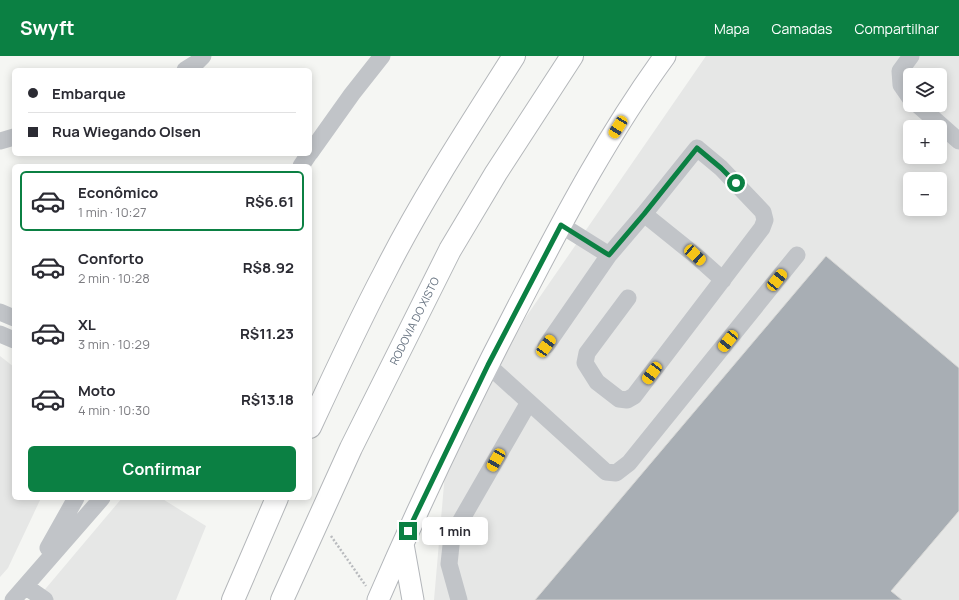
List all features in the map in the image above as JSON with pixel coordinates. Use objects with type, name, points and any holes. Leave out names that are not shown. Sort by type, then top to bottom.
[{"type":"highway","points":[[312,423],[385,271],[426,199],[514,56]]},
{"type":"highway","name":"RODOVIA DO XISTO","points":[[282,600],[351,448],[450,250],[496,174],[572,56]]},
{"type":"highway","points":[[233,600],[276,500]]},
{"type":"main road","points":[[372,594],[403,544],[488,365],[561,225],[626,115],[665,56]]},
{"type":"main road","points":[[403,544],[413,600]]},
{"type":"street","points":[[312,151],[352,94],[382,56]]},
{"type":"street","points":[[903,87],[901,84],[900,71],[911,56]]},
{"type":"street","points":[[926,112],[959,141]]},
{"type":"street","points":[[0,141],[12,138]]},
{"type":"street","points":[[546,346],[609,255],[697,148],[721,168],[744,191],[763,212],[765,220],[762,228],[723,280],[634,396],[627,400],[619,399],[597,382],[585,363],[587,353],[628,298]]},
{"type":"street","points":[[644,214],[695,255],[723,280]]},
{"type":"street","points":[[561,225],[609,255]]},
{"type":"street","points":[[488,365],[606,472],[616,473],[629,463],[797,255]]},
{"type":"street","points":[[0,312],[12,317]]},
{"type":"street","points":[[0,334],[12,339]]},
{"type":"street","points":[[459,600],[449,564],[452,536],[529,402]]},
{"type":"street","points":[[25,586],[75,500]]},
{"type":"street","points":[[13,600],[100,500]]},
{"type":"street","points":[[25,586],[45,600]]},
{"type":"path","points":[[318,518],[372,594]]},
{"type":"shaded area","points":[[706,56],[959,56],[959,600],[434,600],[445,473],[508,343]]},
{"type":"shaded area","points":[[0,356],[12,365],[12,500],[40,500],[8,568],[0,577]]},
{"type":"shaded area","points":[[120,500],[164,500],[206,526],[176,600],[36,600]]},
{"type":"building","points":[[826,256],[959,368],[959,511],[891,591],[902,600],[535,600]]},
{"type":"route","points":[[408,531],[488,365],[561,225],[609,255],[697,148],[736,183]]}]
